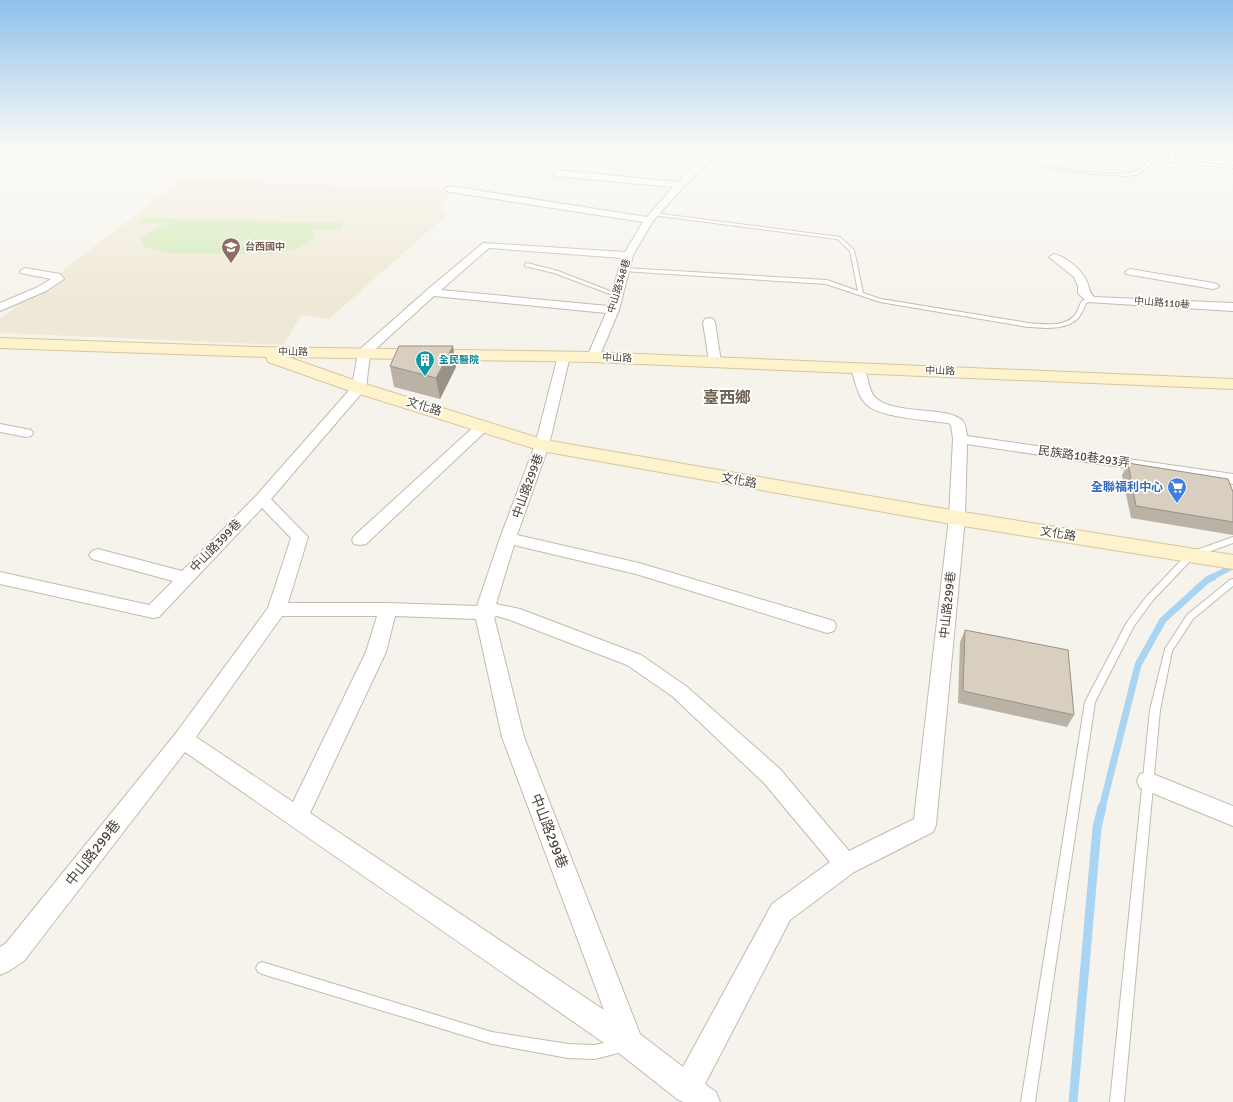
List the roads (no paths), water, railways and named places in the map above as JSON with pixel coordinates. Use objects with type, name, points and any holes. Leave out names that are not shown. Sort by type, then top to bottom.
[{"type":"main road","name":"中山路","points":[[0,343],[256,352],[564,356],[1233,384]]},
{"type":"main road","name":"文化路","points":[[256,352],[359,388],[542,445],[688,472],[957,518],[1229,562]]},
{"type":"street","points":[[532,200],[652,217]]},
{"type":"street","name":"中山路348巷","points":[[593,357],[613,310],[628,255],[652,217],[667,200]]},
{"type":"street","points":[[359,388],[364,353],[431,292],[487,245],[628,255]]},
{"type":"street","points":[[1054,257],[1077,273],[1084,284],[1084,293],[1091,300]]},
{"type":"street","points":[[0,307],[42,289],[58,279],[56,276],[25,271]]},
{"type":"street","points":[[1130,272],[1213,286]]},
{"type":"street","points":[[1160,277],[1170,304]]},
{"type":"street","points":[[431,292],[613,310]]},
{"type":"street","name":"中山路110巷","points":[[1091,300],[1233,308]]},
{"type":"street","points":[[709,322],[715,362]]},
{"type":"street","name":"中山路299巷","points":[[564,356],[542,445],[508,538],[484,613],[512,737],[630,1044]]},
{"type":"street","name":"中山路299巷","points":[[183,739],[630,1044],[697,1095],[781,912],[846,864],[925,825],[957,518],[960,439],[958,424],[952,419],[887,409],[871,402],[865,393],[858,368]]},
{"type":"street","name":"中山路399巷","points":[[0,578],[153,612],[262,498],[359,388]]},
{"type":"street","points":[[360,540],[483,426]]},
{"type":"street","points":[[0,428],[26,433]]},
{"type":"street","name":"民族路10巷293弄","points":[[960,439],[1233,478]]},
{"type":"street","name":"中山路299巷","points":[[0,962],[16,952],[183,739],[277,610],[300,537],[262,498]]},
{"type":"street","points":[[508,538],[639,570],[827,626]]},
{"type":"street","points":[[98,555],[186,578]]},
{"type":"street","points":[[277,610],[388,609],[484,613],[497,610],[514,614],[587,640],[634,660],[672,686],[772,776],[846,864]]},
{"type":"street","points":[[297,818],[376,652],[388,609]]},
{"type":"street","points":[[1148,780],[1233,816]]},
{"type":"lane","points":[[652,217],[838,238],[852,250],[861,294]]},
{"type":"lane","points":[[527,265],[556,272],[617,295]]},
{"type":"lane","points":[[624,270],[827,282],[880,300],[1028,325],[1059,326],[1076,317],[1084,302],[1091,300]]},
{"type":"lane","points":[[1028,1102],[1090,702],[1130,624],[1150,598],[1191,555],[1233,540]]},
{"type":"lane","points":[[1117,1102],[1155,710],[1168,651],[1190,617],[1233,582]]},
{"type":"lane","points":[[262,968],[492,1038],[568,1051],[595,1052],[630,1044]]},
{"type":"waterway","points":[[1211,578],[1233,566]]},
{"type":"waterway","points":[[1102,808],[1138,665],[1163,620],[1211,578]]},
{"type":"waterway","points":[[1073,1102],[1097,828],[1102,807]]},
{"type":"place","name":"台西國中","points":[[231,264]]},
{"type":"place","name":"全民醫院","points":[[425,377]]},
{"type":"place","name":"全聯福利中心","points":[[1177,504]]},
{"type":"district","name":"臺西鄉","points":[[727,398]]}]
